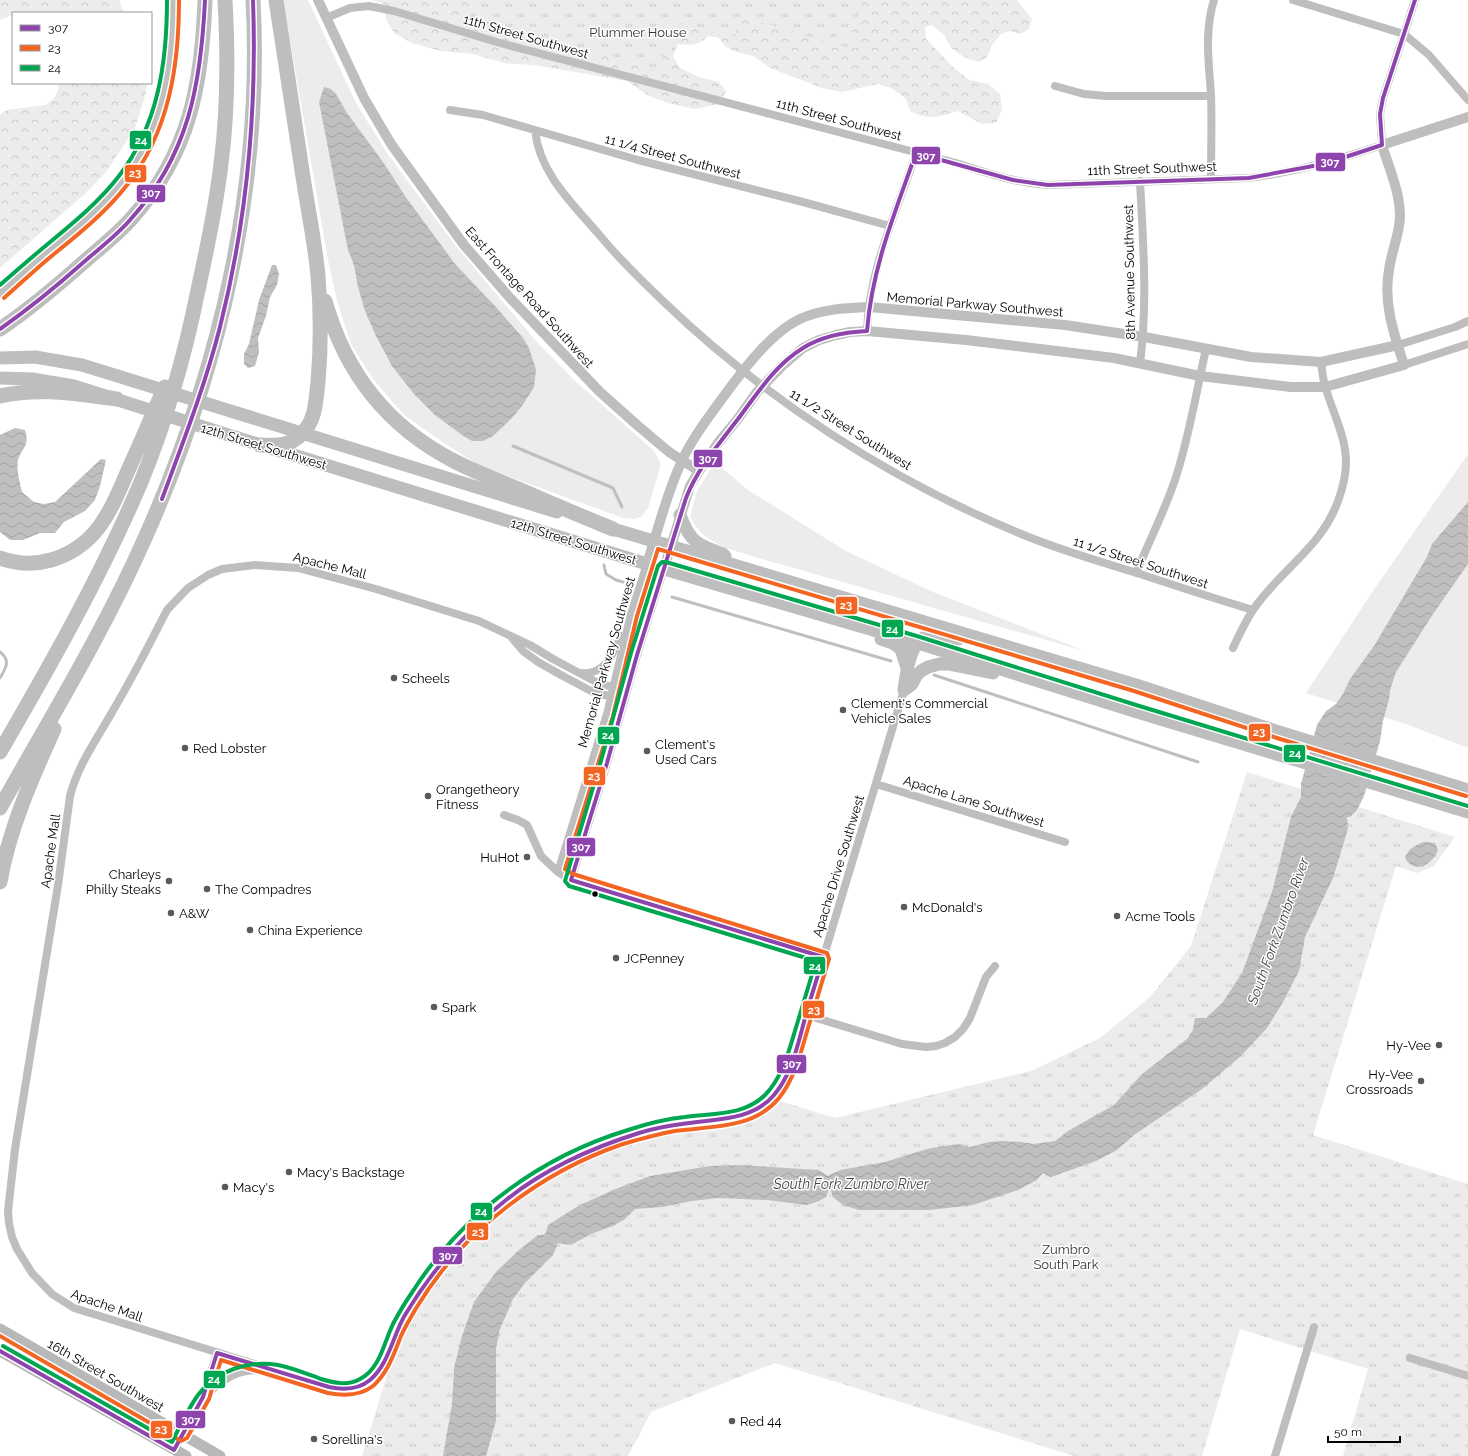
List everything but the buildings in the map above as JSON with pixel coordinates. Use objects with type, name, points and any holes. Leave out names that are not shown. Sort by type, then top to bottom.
[{"type":"highway","points":[[0,329],[56,287],[116,234],[132,219],[156,187],[177,149],[192,109],[198,84],[202,54],[205,0]]},
{"type":"highway","points":[[0,752],[78,614],[114,542],[141,481],[173,389],[190,332],[208,244],[221,163],[226,97],[225,0]]},
{"type":"highway","points":[[0,882],[7,851],[19,812],[36,769],[89,650],[144,540],[162,500],[185,436],[220,326],[236,254],[247,180],[254,96],[255,28],[253,0]]},
{"type":"highway","points":[[260,445],[283,445],[293,441],[303,433],[314,412],[319,372],[320,324],[318,275],[276,0]]},
{"type":"highway","points":[[318,275],[334,332],[348,360],[369,392],[401,425],[432,448],[454,461],[613,530]]},
{"type":"highway","points":[[0,558],[10,562],[46,562],[60,558],[75,551],[87,541],[101,523],[114,501],[190,332]]},
{"type":"highway","points":[[0,396],[14,393],[47,391],[117,399]]},
{"type":"highway","points":[[0,808],[89,650]]},
{"type":"main road","name":"12th Street Southwest","points":[[0,358],[35,357],[58,360],[82,365],[147,384],[613,530],[1136,685],[1279,732],[1468,790]]},
{"type":"main road","name":"12th Street Southwest","points":[[0,378],[32,379],[74,386],[647,564],[918,643],[1036,681],[1468,812]]},
{"type":"main road","points":[[680,515],[685,529],[693,540],[703,547],[723,554],[734,566]]},
{"type":"main road","points":[[860,626],[869,634],[893,643],[901,649],[907,668]]},
{"type":"main road","points":[[904,690],[907,668],[912,654],[918,643],[923,638],[932,636],[1002,646]]},
{"type":"main road","points":[[904,690],[912,684],[916,676],[921,671],[939,664],[1036,681]]},
{"type":"main road","name":"16th Street Southwest","points":[[0,1329],[220,1456]]},
{"type":"main road","points":[[0,1351],[186,1456]]},
{"type":"street","points":[[0,293],[103,203],[139,158],[158,116],[165,90],[171,62],[174,22],[173,0]]},
{"type":"street","name":"East Frontage Road Southwest","points":[[318,0],[364,98],[391,144],[464,245],[511,299],[600,392],[637,425],[682,460],[699,471]]},
{"type":"street","points":[[1212,178],[1211,96],[1207,42],[1209,20],[1214,0]]},
{"type":"street","points":[[1293,0],[1404,34],[1429,55],[1468,100]]},
{"type":"street","points":[[1404,366],[1389,311],[1387,283],[1390,260],[1400,223],[1400,216],[1398,199],[1382,145],[1380,114],[1415,0]]},
{"type":"street","name":"11th Street Southwest","points":[[326,18],[350,8],[369,6],[394,11],[508,45],[1032,184],[1048,185],[1212,178],[1249,178],[1324,164],[1468,117]]},
{"type":"street","points":[[1055,86],[1084,94],[1106,96],[1211,96]]},
{"type":"street","name":"11 1/4 Street Southwest","points":[[450,110],[483,115],[638,160],[890,226]]},
{"type":"street","name":"11 1/2 Street Southwest","points":[[535,130],[536,141],[541,158],[546,168],[559,188],[611,249],[683,320],[743,371],[810,420],[877,462],[944,499],[1033,539],[1074,554],[1253,610]]},
{"type":"street","points":[[867,331],[868,307],[871,290],[890,226],[916,153]]},
{"type":"street","name":"8th Avenue Southwest","points":[[1140,181],[1144,283],[1144,337],[1140,363]]},
{"type":"street","name":"Memorial Parkway Southwest","points":[[558,872],[607,714],[612,687],[632,614],[674,478],[682,460],[703,425],[743,371],[774,338],[800,319],[829,310],[868,307],[1065,325],[1144,337],[1206,350],[1252,357],[1321,362],[1398,345],[1468,322]]},
{"type":"street","points":[[571,880],[607,763],[637,655],[690,486],[718,443],[763,386],[782,366],[803,348],[819,340],[836,335],[867,331],[966,340],[1114,358],[1200,376],[1291,387],[1325,387],[1404,366],[1468,344]]},
{"type":"street","points":[[1136,573],[1165,507],[1175,480],[1190,425],[1206,350]]},
{"type":"street","points":[[1233,648],[1253,610],[1310,548],[1326,527],[1339,501],[1346,474],[1346,461],[1340,429],[1325,387],[1321,362]]},
{"type":"street","name":"Apache Mall","points":[[217,1353],[74,1308],[63,1302],[41,1284],[32,1273],[17,1249],[12,1237],[8,1211],[12,1173],[37,1007],[58,885],[69,803],[73,785],[80,769],[121,698],[168,610],[188,588],[208,575],[222,569],[267,564],[304,569],[480,621],[530,645],[553,660],[598,683],[627,691]]},
{"type":"street","points":[[578,673],[586,674],[605,666],[612,658],[632,614]]},
{"type":"street","points":[[510,635],[523,651],[538,662],[593,692],[624,700]]},
{"type":"street","name":"Apache Drive Southwest","points":[[217,1353],[341,1390],[362,1385],[376,1374],[410,1307],[440,1264],[472,1228],[506,1199],[550,1170],[601,1145],[660,1128],[730,1118],[755,1111],[765,1104],[774,1095],[789,1070],[904,690]]},
{"type":"street","name":"Apache Lane Southwest","points":[[876,784],[1065,842]]},
{"type":"street","points":[[504,815],[527,825],[541,856],[558,872],[571,880],[823,957]]},
{"type":"street","points":[[806,1015],[902,1044],[926,1047],[936,1046],[955,1037],[963,1029],[970,1018],[986,977],[995,966]]},
{"type":"street","points":[[1275,1456],[1314,1327]]},
{"type":"street","points":[[174,1450],[203,1397],[217,1353]]},
{"type":"street","points":[[1410,1358],[1468,1376]]},
{"type":"street","points":[[203,1397],[233,1374],[243,1371],[256,1370],[276,1371]]},
{"type":"green space","points":[[0,0],[119,0],[125,12],[12,12],[12,15],[0,20]]},
{"type":"green space","points":[[283,0],[308,0],[356,103],[387,153],[455,245],[536,341],[573,379],[653,450],[660,461],[660,468],[648,508],[642,516],[635,519],[623,518],[480,466],[405,416],[373,379],[351,344],[337,301],[328,260]]},
{"type":"green space","points":[[371,0],[1017,0],[1032,19],[1029,29],[1021,34],[1010,31],[1001,34],[992,45],[987,57],[979,62],[964,57],[951,48],[945,36],[932,25],[925,27],[926,39],[953,67],[969,80],[988,84],[1000,94],[1002,110],[996,123],[982,124],[958,111],[934,117],[916,114],[910,111],[906,99],[893,89],[878,84],[842,92],[822,88],[770,68],[753,56],[736,52],[726,47],[719,38],[708,36],[698,43],[687,45],[678,44],[673,56],[680,68],[699,77],[719,82],[726,91],[720,104],[695,109],[668,103],[649,96],[627,81],[534,65],[504,63],[473,54],[441,51],[412,43],[394,33],[386,19],[384,4]]},
{"type":"green space","name":"Plummer House","points":[[474,0],[862,0],[847,48],[741,16],[734,38],[674,21],[659,70],[546,40],[470,17]]},
{"type":"green space","points":[[58,84],[147,84],[146,93],[135,128],[106,172],[87,192],[0,268],[0,115],[7,110],[46,105],[55,97],[59,87]]},
{"type":"green space","points":[[1468,454],[1468,748],[1406,724],[1306,693],[1373,591]]},
{"type":"green space","points":[[715,462],[748,490],[846,551],[933,592],[1085,651],[721,546],[704,535],[696,527],[690,517],[697,491]]},
{"type":"green space","name":"Zumbro South Park","points":[[1247,772],[1455,837],[1434,866],[1417,873],[1396,866],[1313,1135],[1468,1184],[1468,1456],[1343,1456],[1368,1369],[1240,1329],[1202,1456],[1074,1456],[775,1363],[651,1412],[628,1456],[362,1456],[406,1314],[473,1227],[552,1169],[641,1132],[742,1115],[770,1098],[835,1118],[1031,1071],[1100,1038],[1150,997],[1191,946]]},
{"type":"water","points":[[324,87],[331,89],[336,94],[347,113],[385,165],[405,196],[455,264],[495,306],[523,338],[529,348],[536,370],[534,387],[522,406],[511,419],[493,436],[483,441],[472,441],[436,416],[414,394],[392,366],[376,336],[365,311],[358,287],[354,265],[348,250],[319,102]]},
{"type":"water","points":[[272,265],[276,265],[279,274],[277,285],[270,297],[266,316],[258,338],[259,352],[255,366],[248,368],[244,364],[244,354],[249,344],[259,300]]},
{"type":"water","points":[[15,428],[25,430],[27,440],[18,460],[19,480],[22,492],[34,502],[44,504],[55,502],[101,459],[106,460],[95,500],[85,511],[64,522],[55,533],[40,533],[23,540],[10,540],[0,532],[0,435]]},
{"type":"water","name":"South Fork Zumbro River","points":[[1468,502],[1468,564],[1433,614],[1396,672],[1390,690],[1380,741],[1364,796],[1357,810],[1350,817],[1347,817],[1348,829],[1333,878],[1305,937],[1299,971],[1283,1002],[1267,1028],[1241,1056],[1202,1089],[1134,1135],[1117,1150],[1096,1161],[1051,1177],[1043,1173],[1037,1180],[1018,1190],[973,1205],[930,1210],[859,1210],[843,1205],[833,1197],[830,1188],[826,1197],[807,1205],[767,1200],[718,1198],[662,1207],[635,1209],[625,1219],[613,1226],[591,1234],[571,1245],[558,1243],[553,1255],[525,1283],[513,1299],[500,1329],[496,1348],[496,1421],[486,1456],[443,1456],[452,1404],[454,1368],[462,1336],[474,1302],[496,1272],[519,1250],[538,1235],[545,1235],[548,1225],[578,1206],[613,1190],[650,1176],[710,1166],[739,1165],[819,1170],[828,1176],[840,1170],[885,1162],[927,1149],[944,1146],[958,1144],[970,1147],[989,1142],[1003,1141],[1034,1144],[1055,1141],[1068,1131],[1114,1105],[1141,1075],[1187,1039],[1193,1030],[1195,1018],[1206,1018],[1223,1002],[1242,973],[1272,892],[1291,817],[1301,797],[1301,784],[1317,725],[1326,711],[1336,704],[1343,694],[1350,679],[1374,646],[1427,557],[1432,544]]},
{"type":"water","points":[[1424,842],[1435,843],[1438,850],[1436,855],[1432,860],[1423,866],[1414,866],[1405,858],[1406,855],[1412,848]]},
{"type":"waterway","points":[[513,446],[613,488],[622,507]]},
{"type":"waterway","points":[[604,565],[606,574],[623,582]]},
{"type":"waterway","points":[[672,597],[891,661]]},
{"type":"waterway","points":[[0,652],[6,661],[6,667],[0,678]]},
{"type":"waterway","points":[[934,675],[1198,762]]},
{"type":"transit line","name":"24","points":[[0,285],[94,203],[111,186],[132,156],[143,136],[158,92],[165,47],[167,0]]},
{"type":"transit line","name":"23","points":[[4,298],[102,213],[119,195],[141,165],[153,143],[162,121],[169,97],[177,49],[179,0]]},
{"type":"transit line","name":"307","points":[[0,329],[54,288],[120,231],[150,195],[166,170],[179,144],[195,89],[200,61],[205,0]]},
{"type":"transit line","name":"307","points":[[162,499],[208,371],[220,327],[237,246],[248,165],[251,124],[254,41],[253,0]]},
{"type":"transit line","name":"307","points":[[0,1351],[174,1450],[203,1397],[217,1353],[329,1387],[345,1389],[360,1386],[370,1380],[382,1366],[405,1315],[415,1298],[438,1267],[477,1225],[521,1189],[537,1178],[570,1160],[586,1152],[621,1139],[645,1131],[664,1127],[734,1117],[746,1114],[766,1103],[781,1086],[790,1067],[823,957],[571,880],[607,763],[637,655],[686,498],[696,477],[709,457],[775,371],[793,355],[818,340],[850,332],[867,331],[879,262],[916,153],[1013,180],[1048,185],[1249,178],[1324,164],[1382,145],[1380,114],[1383,98],[1415,0]]},
{"type":"transit line","name":"23","points":[[0,1336],[181,1441],[187,1438],[209,1399],[221,1360],[328,1393],[345,1395],[363,1392],[373,1386],[383,1375],[415,1310],[424,1295],[445,1267],[481,1228],[521,1196],[563,1170],[623,1144],[669,1132],[717,1127],[745,1121],[757,1116],[769,1108],[779,1098],[789,1082],[800,1055],[829,959],[827,953],[573,874],[565,869],[613,716],[637,616],[658,549],[1134,691],[1277,738],[1466,796]]},
{"type":"transit line","name":"24","points":[[3,1346],[172,1442],[187,1412],[198,1395],[214,1379],[234,1369],[256,1364],[278,1365],[331,1382],[351,1383],[360,1379],[373,1368],[381,1354],[394,1322],[408,1299],[420,1280],[454,1238],[483,1210],[533,1173],[551,1162],[589,1144],[642,1126],[663,1120],[728,1112],[748,1107],[757,1102],[772,1087],[786,1060],[816,961],[569,886],[565,881],[601,761],[631,653],[658,566],[662,562],[920,637],[1136,705],[1468,806]]},
{"type":"place","name":"Scheels","points":[[394,678]]},
{"type":"place","name":"Clement's Commercial Vehicle Sales","points":[[843,710]]},
{"type":"place","name":"Red Lobster","points":[[185,748]]},
{"type":"place","name":"Clement's Used Cars","points":[[647,751]]},
{"type":"place","name":"Orangetheory Fitness","points":[[428,796]]},
{"type":"place","name":"HuHot","points":[[527,857]]},
{"type":"place","name":"Charleys Philly Steaks","points":[[169,881]]},
{"type":"place","name":"The Compadres","points":[[207,889]]},
{"type":"place","name":"McDonald's","points":[[904,907]]},
{"type":"place","name":"A&W","points":[[171,913]]},
{"type":"place","name":"Acme Tools","points":[[1117,916]]},
{"type":"place","name":"China Experience","points":[[250,930]]},
{"type":"place","name":"JCPenney","points":[[616,958]]},
{"type":"place","name":"Spark","points":[[434,1007]]},
{"type":"place","name":"Hy-Vee","points":[[1439,1045]]},
{"type":"place","name":"Hy-Vee Crossroads","points":[[1421,1081]]},
{"type":"place","name":"Macy's Backstage","points":[[289,1172]]},
{"type":"place","name":"Macy's","points":[[225,1187]]},
{"type":"place","name":"Red 44","points":[[732,1421]]},
{"type":"place","name":"Sorellina's","points":[[314,1439]]}]
